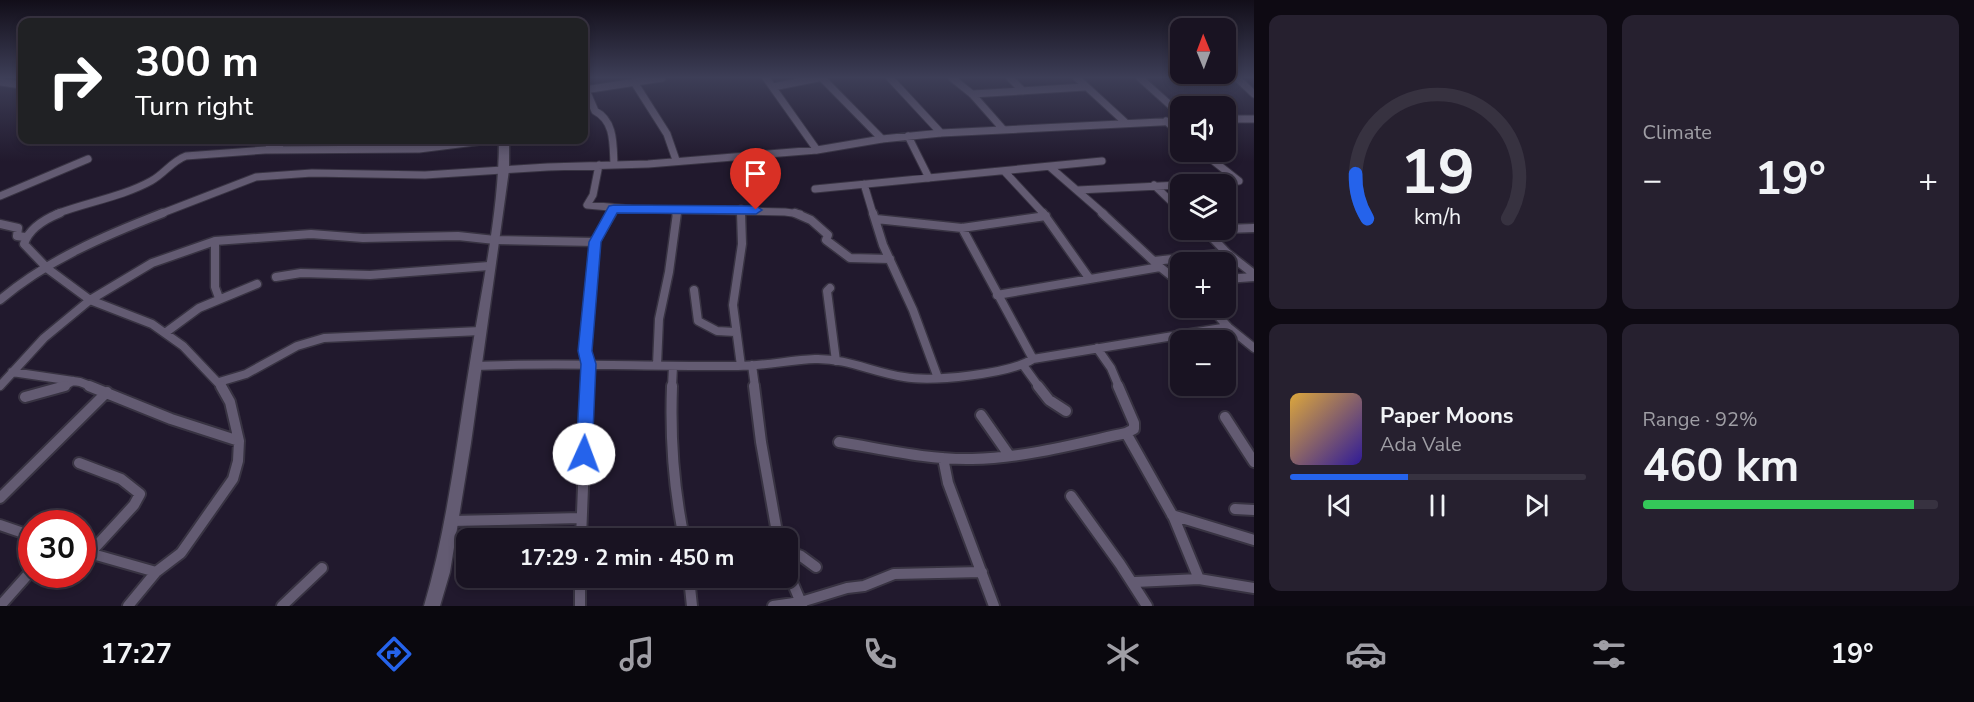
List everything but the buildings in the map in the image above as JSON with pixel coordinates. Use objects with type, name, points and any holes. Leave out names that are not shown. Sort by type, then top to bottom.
[{"type":"street","points":[[593,106],[595,111],[603,115],[613,134],[614,165]]},
{"type":"street","points":[[649,106],[667,134],[676,160]]},
{"type":"street","points":[[786,106],[817,150]]},
{"type":"street","points":[[849,106],[882,139]]},
{"type":"street","points":[[918,106],[941,133]]},
{"type":"street","points":[[983,106],[1002,128]]},
{"type":"street","points":[[1107,106],[1126,123]]},
{"type":"street","points":[[1236,119],[1254,119]]},
{"type":"street","points":[[1166,121],[1170,125]]},
{"type":"street","points":[[0,300],[19,284],[119,230],[256,177],[312,173],[413,175],[614,165],[817,150],[882,139],[1002,128],[1170,121]]},
{"type":"street","points":[[908,136],[929,178]]},
{"type":"street","points":[[264,150],[278,144]]},
{"type":"street","points":[[128,606],[156,573],[181,553],[227,488],[238,461],[239,441],[230,402],[219,382],[183,346],[152,324],[90,300],[48,269],[24,244],[25,237],[33,228],[60,213],[151,182],[180,158],[195,154],[264,150],[419,149],[459,144]]},
{"type":"street","points":[[432,606],[442,572],[481,331],[504,170],[504,144]]},
{"type":"street","points":[[0,195],[88,159]]},
{"type":"street","points":[[815,189],[1102,161]]},
{"type":"street","points":[[1214,162],[1229,174]]},
{"type":"street","points":[[599,165],[593,195],[587,205],[614,209],[741,209],[799,214],[825,230],[828,235],[826,240],[850,258],[890,259]]},
{"type":"street","points":[[1050,167],[1170,275]]},
{"type":"street","points":[[1005,172],[1046,216],[1089,278]]},
{"type":"street","points":[[864,184],[890,259],[913,310],[938,378]]},
{"type":"street","points":[[1154,185],[1170,200]]},
{"type":"street","points":[[1078,190],[1170,185]]},
{"type":"street","points":[[581,528],[588,364],[585,351],[595,242],[614,209]]},
{"type":"street","points":[[741,209],[742,244],[733,305],[741,366]]},
{"type":"street","points":[[657,365],[658,319],[669,272],[677,210]]},
{"type":"street","points":[[876,219],[962,228],[1046,216]]},
{"type":"street","points":[[0,224],[18,228],[16,236],[25,237]]},
{"type":"street","points":[[962,228],[1033,359]]},
{"type":"street","points":[[1236,229],[1254,228]]},
{"type":"street","points":[[0,386],[44,338],[90,300],[152,263],[215,241],[311,234],[402,238],[458,236],[495,240],[595,242]]},
{"type":"street","points":[[1215,240],[1226,252]]},
{"type":"street","points":[[215,241],[215,287],[219,298]]},
{"type":"street","points":[[1236,260],[1254,275]]},
{"type":"street","points":[[1154,261],[1170,261]]},
{"type":"street","points":[[276,277],[301,273],[370,275],[489,266]]},
{"type":"street","points":[[997,295],[1160,267]]},
{"type":"street","points":[[1236,278],[1254,275]]},
{"type":"street","points":[[165,333],[194,311],[219,298],[257,284]]},
{"type":"street","points":[[830,288],[827,291],[830,328],[836,361]]},
{"type":"street","points":[[694,290],[698,321],[717,331],[735,332]]},
{"type":"street","points":[[1220,318],[1254,348]]},
{"type":"street","points":[[475,366],[549,363],[741,366],[817,359],[836,361],[902,377],[938,378],[1023,364],[1033,359],[1228,327]]},
{"type":"street","points":[[219,382],[237,380],[286,351],[308,341],[330,337],[481,331]]},
{"type":"street","points":[[839,442],[943,458],[972,459],[1009,455],[1126,433],[1134,429],[1134,423],[1111,368],[1097,348]]},
{"type":"street","points":[[1023,364],[1049,400],[1066,411]]},
{"type":"street","points":[[752,365],[761,442],[776,528]]},
{"type":"street","points":[[674,366],[670,433],[674,490],[682,528]]},
{"type":"street","points":[[12,372],[74,381],[171,419],[239,441]]},
{"type":"street","points":[[25,397],[59,389],[74,381]]},
{"type":"street","points":[[0,498],[107,392]]},
{"type":"street","points":[[981,416],[1009,455]]},
{"type":"street","points":[[1225,417],[1254,462]]},
{"type":"street","points":[[1126,433],[1172,515],[1199,579]]},
{"type":"street","points":[[943,458],[948,483],[994,606]]},
{"type":"street","points":[[79,463],[121,479],[140,494],[134,505],[96,542]]},
{"type":"street","points":[[1071,496],[1135,582],[1148,606]]},
{"type":"street","points":[[1235,509],[1254,510]]},
{"type":"street","points":[[1172,515],[1254,540]]},
{"type":"street","points":[[451,521],[581,518]]},
{"type":"street","points":[[0,525],[18,531]]},
{"type":"street","points":[[798,555],[816,567]]},
{"type":"street","points":[[96,556],[156,573]]},
{"type":"street","points":[[282,606],[322,568]]},
{"type":"street","points":[[773,606],[802,604],[848,588],[864,586],[894,574],[982,572]]},
{"type":"street","points":[[1135,582],[1199,579],[1251,591]]},
{"type":"street","points":[[0,606],[18,586]]},
{"type":"street","points":[[580,588],[580,606]]},
{"type":"street","points":[[690,588],[692,606]]},
{"type":"street","points":[[795,588],[802,604]]},
{"type":"route","points":[[584,454],[588,364],[585,351],[595,242],[614,209],[756,210]]}]
